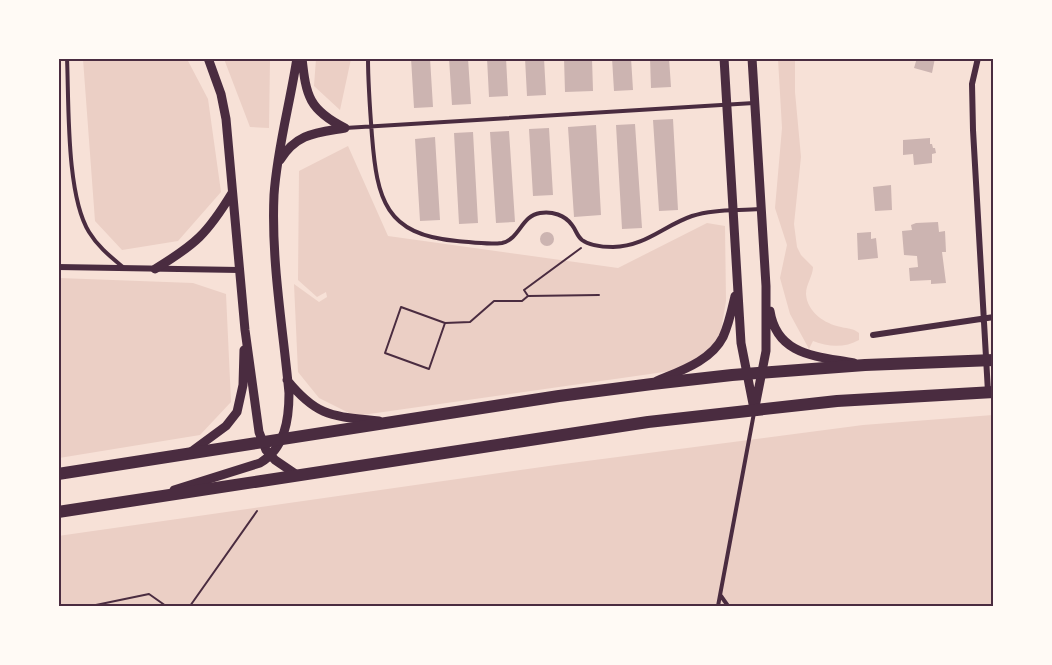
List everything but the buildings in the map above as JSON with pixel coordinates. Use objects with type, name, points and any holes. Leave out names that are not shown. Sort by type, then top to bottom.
[{"type":"highway","points":[[58,474],[652,384],[762,372],[990,360]]},
{"type":"highway","points":[[58,512],[638,424],[754,409],[837,401],[991,392]]},
{"type":"street","points":[[208,58],[221,94],[226,119],[245,330],[257,422],[262,442],[271,456],[280,465],[297,475]]},
{"type":"street","points":[[146,498],[251,466],[271,456],[282,439],[289,405],[275,243],[274,196],[277,164],[297,58]]},
{"type":"street","points":[[302,58],[305,87],[310,102],[328,120],[345,128]]},
{"type":"street","points":[[724,58],[742,351],[754,409]]},
{"type":"street","points":[[752,58],[766,286],[766,351],[754,409]]},
{"type":"street","points":[[978,58],[972,84],[973,130],[984,319],[990,360],[991,392]]},
{"type":"street","points":[[277,164],[297,140],[312,134],[345,128]]},
{"type":"street","points":[[155,269],[202,237],[214,223],[232,193]]},
{"type":"street","points":[[58,267],[239,270]]},
{"type":"street","points":[[766,286],[771,322],[785,342],[803,353],[865,365]]},
{"type":"street","points":[[652,384],[698,362],[715,348],[726,329],[738,288]]},
{"type":"street","points":[[873,335],[993,318]]},
{"type":"street","points":[[188,454],[226,426],[237,411],[243,385],[245,330]]},
{"type":"street","points":[[288,380],[306,401],[326,414],[390,423]]},
{"type":"lane","points":[[67,58],[75,192],[89,233],[106,253],[125,269]]},
{"type":"lane","points":[[369,58],[374,168],[378,187],[390,213],[413,231],[438,239],[503,243],[513,237],[525,220],[539,213],[551,213],[568,220],[578,236],[588,243],[613,247],[633,244],[696,215],[761,209]]},
{"type":"lane","points":[[345,128],[755,103]]},
{"type":"lane","points":[[718,606],[754,409]]},
{"type":"lane","points":[[720,595],[728,606]]},
{"type":"path","points":[[528,296],[524,290],[588,243]]},
{"type":"path","points":[[445,323],[429,369],[385,354],[401,307],[445,323],[470,322],[494,301],[522,301],[528,296],[599,295]]},
{"type":"path","points":[[190,606],[257,512]]},
{"type":"path","points":[[91,606],[149,594],[166,606]]},
{"type":"shaded area","points":[[83,59],[187,59],[208,99],[221,192],[178,241],[122,250],[95,221]]},
{"type":"shaded area","points":[[224,59],[270,59],[269,128],[250,127]]},
{"type":"shaded area","points":[[316,59],[351,59],[340,110],[314,86]]},
{"type":"shaded area","points":[[778,59],[795,59],[795,92],[801,157],[794,224],[797,247],[801,255],[813,267],[806,290],[807,300],[813,312],[823,320],[859,333],[859,340],[848,344],[830,345],[813,341],[809,349],[790,314],[780,278],[787,245],[775,208],[782,128]]},
{"type":"shaded area","points":[[348,146],[388,236],[618,268],[707,223],[725,226],[726,301],[720,336],[701,357],[671,371],[355,416],[319,398],[298,372],[294,284],[319,302],[327,297],[326,292],[317,297],[298,280],[299,171]]},
{"type":"shaded area","points":[[59,278],[193,283],[226,294],[231,402],[200,435],[59,458]]},
{"type":"shaded area","points":[[993,415],[993,606],[59,606],[58,536],[556,465],[863,425]]}]
